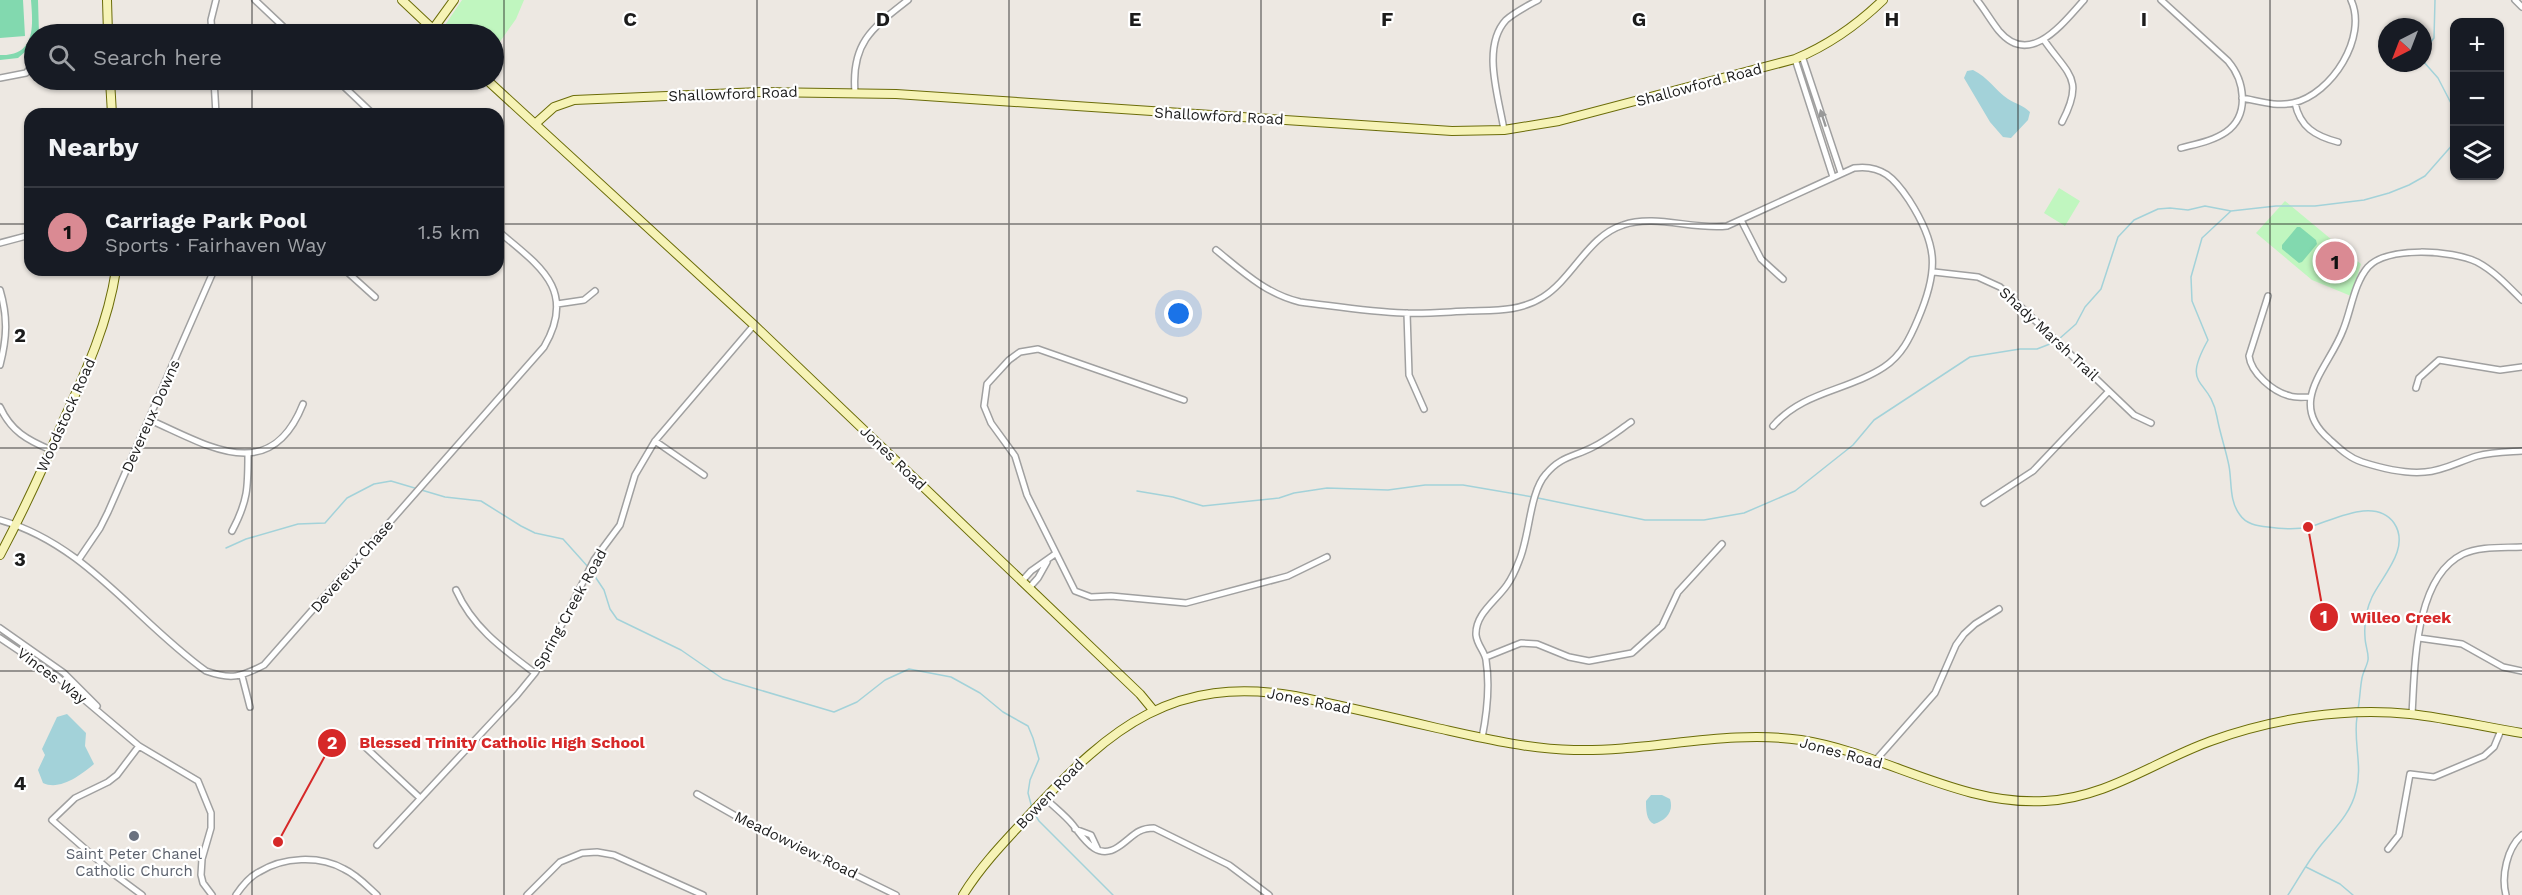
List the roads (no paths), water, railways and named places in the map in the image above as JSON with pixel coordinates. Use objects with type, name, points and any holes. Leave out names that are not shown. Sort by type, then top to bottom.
[{"type":"street","points":[[107,0],[108,24]]},
{"type":"street","points":[[211,24],[216,0]]},
{"type":"street","points":[[255,0],[280,24]]},
{"type":"street","points":[[402,0],[428,24]]},
{"type":"street","points":[[440,24],[454,0]]},
{"type":"street","points":[[855,92],[856,61],[861,46],[880,20],[908,0]]},
{"type":"street","points":[[1504,130],[1492,56],[1494,41],[1507,20],[1538,0]]},
{"type":"street","name":"Shallowford Road","points":[[535,124],[554,107],[574,100],[760,92],[855,92],[1452,131],[1504,130],[1559,121],[1798,57],[1824,47],[1843,35],[1883,0]]},
{"type":"street","points":[[1977,0],[2005,37],[2024,44],[2044,40],[2084,0]]},
{"type":"street","points":[[2161,0],[2228,61],[2240,78],[2242,98],[2239,116],[2228,130],[2181,148]]},
{"type":"street","points":[[2242,98],[2275,104],[2295,103],[2322,89],[2352,44],[2357,22],[2351,0]]},
{"type":"street","points":[[2515,0],[2522,7]]},
{"type":"street","points":[[2044,40],[2068,70],[2073,83],[2073,100],[2062,122]]},
{"type":"street","points":[[1798,57],[1841,173]]},
{"type":"street","points":[[1798,57],[1833,177]]},
{"type":"street","points":[[0,78],[24,73]]},
{"type":"street","points":[[111,90],[112,108]]},
{"type":"street","points":[[215,90],[216,108]]},
{"type":"street","points":[[348,90],[367,108]]},
{"type":"street","name":"Jones Road","points":[[498,90],[754,325],[1140,694],[1154,711],[1208,694],[1235,691],[1265,692],[1295,696],[1482,738],[1541,748],[1605,750],[1727,739],[1778,738],[1815,743],[1989,796],[2019,801],[2049,801],[2105,789],[2191,749],[2232,734],[2296,719],[2357,713],[2412,714],[2522,733]]},
{"type":"street","points":[[2295,103],[2300,118],[2308,129],[2320,137],[2338,142]]},
{"type":"street","points":[[1216,250],[1263,288],[1284,298],[1407,314],[1505,310],[1530,304],[1553,289],[1602,236],[1624,224],[1656,222],[1711,228],[1742,220],[1854,168],[1869,167],[1883,171],[1895,180],[1927,230],[1933,250],[1934,272],[1929,294],[1912,335],[1895,358],[1874,373],[1802,401],[1786,412],[1773,426]]},
{"type":"street","points":[[1742,220],[1761,259],[1784,279]]},
{"type":"street","points":[[504,236],[547,274],[554,288],[557,304],[584,300],[595,291]]},
{"type":"street","points":[[0,243],[24,237]]},
{"type":"street","points":[[2522,300],[2493,273],[2467,258],[2396,253],[2381,258],[2370,265],[2361,278],[2343,331],[2314,383],[2310,397],[2312,413],[2319,429],[2345,453],[2364,463],[2426,472],[2477,456],[2522,451]]},
{"type":"street","name":"Shady Marsh Trail","points":[[1934,272],[1978,277],[2000,287],[2134,415],[2151,423]]},
{"type":"street","name":"Woodstock Road","points":[[0,555],[51,450],[99,341],[107,317],[115,276]]},
{"type":"street","name":"Devereux Downs","points":[[79,559],[100,528],[150,420],[211,276]]},
{"type":"street","points":[[352,276],[375,297]]},
{"type":"street","points":[[0,290],[8,328],[0,365]]},
{"type":"street","points":[[2268,296],[2249,356],[2250,363],[2257,375],[2286,395],[2310,397]]},
{"type":"street","name":"Devereux Chase","points":[[242,676],[269,660],[544,347],[554,326],[557,304]]},
{"type":"street","points":[[1407,314],[1409,375],[1424,409]]},
{"type":"street","name":"Spring Creek Road","points":[[377,845],[535,673],[594,560],[620,525],[635,476],[654,441],[671,418],[754,325]]},
{"type":"street","points":[[1184,400],[1038,350],[1028,350],[1014,356],[991,378],[984,397],[987,416],[1015,456],[1027,495],[1048,534],[1071,586],[1080,595],[1177,604],[1288,576],[1327,556]]},
{"type":"street","points":[[2416,388],[2419,378],[2439,360],[2500,370],[2522,367]]},
{"type":"street","points":[[1984,504],[2033,471],[2109,391]]},
{"type":"street","points":[[150,420],[215,449],[248,455],[268,448],[279,440],[292,427],[303,404]]},
{"type":"street","points":[[0,407],[7,422],[16,432],[51,450]]},
{"type":"street","points":[[1482,738],[1488,686],[1486,657],[1480,648],[1476,634],[1479,620],[1507,586],[1520,559],[1537,490],[1543,476],[1566,457],[1606,440],[1631,422]]},
{"type":"street","points":[[654,441],[704,475]]},
{"type":"street","points":[[232,531],[249,485],[248,455]]},
{"type":"street","points":[[0,520],[16,525],[79,559],[199,666],[216,675],[242,676],[250,707]]},
{"type":"street","points":[[1486,657],[1521,643],[1538,644],[1569,657],[1589,661],[1632,653],[1662,626],[1678,592],[1722,544]]},
{"type":"street","points":[[2412,714],[2423,615],[2441,574],[2451,563],[2473,550],[2522,547]]},
{"type":"street","points":[[1022,581],[1031,571],[1047,562],[1055,554]]},
{"type":"street","points":[[1029,588],[1047,562]]},
{"type":"street","points":[[456,590],[467,612],[481,630],[535,673]]},
{"type":"street","points":[[1875,761],[1935,693],[1956,645],[1964,634],[1981,619],[1999,609]]},
{"type":"street","name":"Vinces Way","points":[[0,628],[64,672],[84,690],[104,714]]},
{"type":"street","name":"Vinces Way","points":[[0,638],[55,675],[104,714],[139,746],[191,777],[202,787],[211,807],[212,820],[202,859],[201,874],[203,883],[212,895]]},
{"type":"street","points":[[2419,638],[2462,645],[2503,667],[2522,671]]},
{"type":"street","name":"Bowen Road","points":[[963,895],[980,869],[1045,798],[1106,740],[1154,711]]},
{"type":"street","points":[[2388,849],[2399,835],[2410,774],[2434,777],[2484,756],[2494,747],[2501,729]]},
{"type":"street","points":[[362,744],[420,798]]},
{"type":"street","points":[[139,746],[117,775],[75,798],[52,820],[114,875],[142,895]]},
{"type":"street","name":"Meadowview Road","points":[[697,794],[741,819],[896,895]]},
{"type":"street","points":[[1045,798],[1075,829],[1091,835],[1098,849],[1105,852],[1116,849],[1134,832],[1144,828],[1154,828],[1229,865],[1269,895]]},
{"type":"street","points":[[2506,895],[2506,868],[2511,852],[2522,835]]},
{"type":"street","points":[[527,895],[560,862],[582,853],[597,852],[614,855],[703,895]]},
{"type":"street","points":[[236,895],[259,871],[303,858],[342,867],[377,895]]},
{"type":"water","points":[[1973,70],[2008,99],[2030,112],[2028,120],[2011,138],[2003,137],[1990,122],[1964,78],[1967,71]]},
{"type":"water","points":[[67,714],[86,733],[85,746],[94,764],[77,777],[63,783],[50,785],[43,783],[38,770],[45,755],[42,749],[57,717]]},
{"type":"water","points":[[1651,795],[1662,795],[1670,799],[1671,804],[1668,815],[1654,824],[1649,820],[1646,811],[1646,801]]},
{"type":"waterway","points":[[2432,41],[2434,38],[2435,0]]},
{"type":"waterway","points":[[2432,71],[2450,101]]},
{"type":"waterway","points":[[2358,709],[2362,678],[2368,660],[2365,640],[2367,612],[2372,597],[2397,552],[2398,532],[2394,523],[2386,515],[2376,511],[2353,513],[2309,527],[2294,529],[2260,526],[2242,518],[2232,498],[2229,466],[2213,404],[2197,376],[2200,356],[2208,340],[2192,301],[2191,277],[2202,238],[2231,211],[2276,206],[2315,206],[2364,200],[2389,193],[2425,176],[2450,148]]},
{"type":"waterway","points":[[2059,339],[2076,324],[2085,307],[2101,289],[2118,237],[2134,220],[2158,209],[2188,210],[2205,206],[2231,211]]},
{"type":"waterway","points":[[1538,498],[1645,520],[1704,520],[1744,513],[1795,491],[1853,445],[1874,420],[1970,357],[2020,349],[2037,349],[2055,342]]},
{"type":"waterway","points":[[226,548],[246,539],[298,524],[325,523],[347,498],[374,484],[391,481],[445,497],[481,501],[535,533],[563,539],[589,568]]},
{"type":"waterway","points":[[1137,491],[1173,497],[1203,506],[1279,498],[1294,493],[1327,488],[1388,490],[1425,485],[1463,485],[1533,497]]},
{"type":"waterway","points":[[592,572],[604,590],[610,609],[617,619],[681,650],[723,679],[834,712],[857,702],[885,680],[909,669],[951,677],[980,693],[1003,712],[1028,726],[1039,759],[1030,780],[1028,793],[1032,808]]},
{"type":"waterway","points":[[2288,895],[2354,799],[2359,772],[2357,717]]},
{"type":"waterway","points":[[1034,813],[1039,821],[1113,895]]},
{"type":"waterway","points":[[2306,867],[2340,884],[2353,895]]},
{"type":"place","name":"Carriage Park Pool","points":[[2335,261]]},
{"type":"place","name":"Willeo Creek","points":[[2308,527]]},
{"type":"place","name":"Saint Peter Chanel Catholic Church","points":[[134,836]]},
{"type":"place","name":"Blessed Trinity Catholic High School","points":[[278,842]]}]
